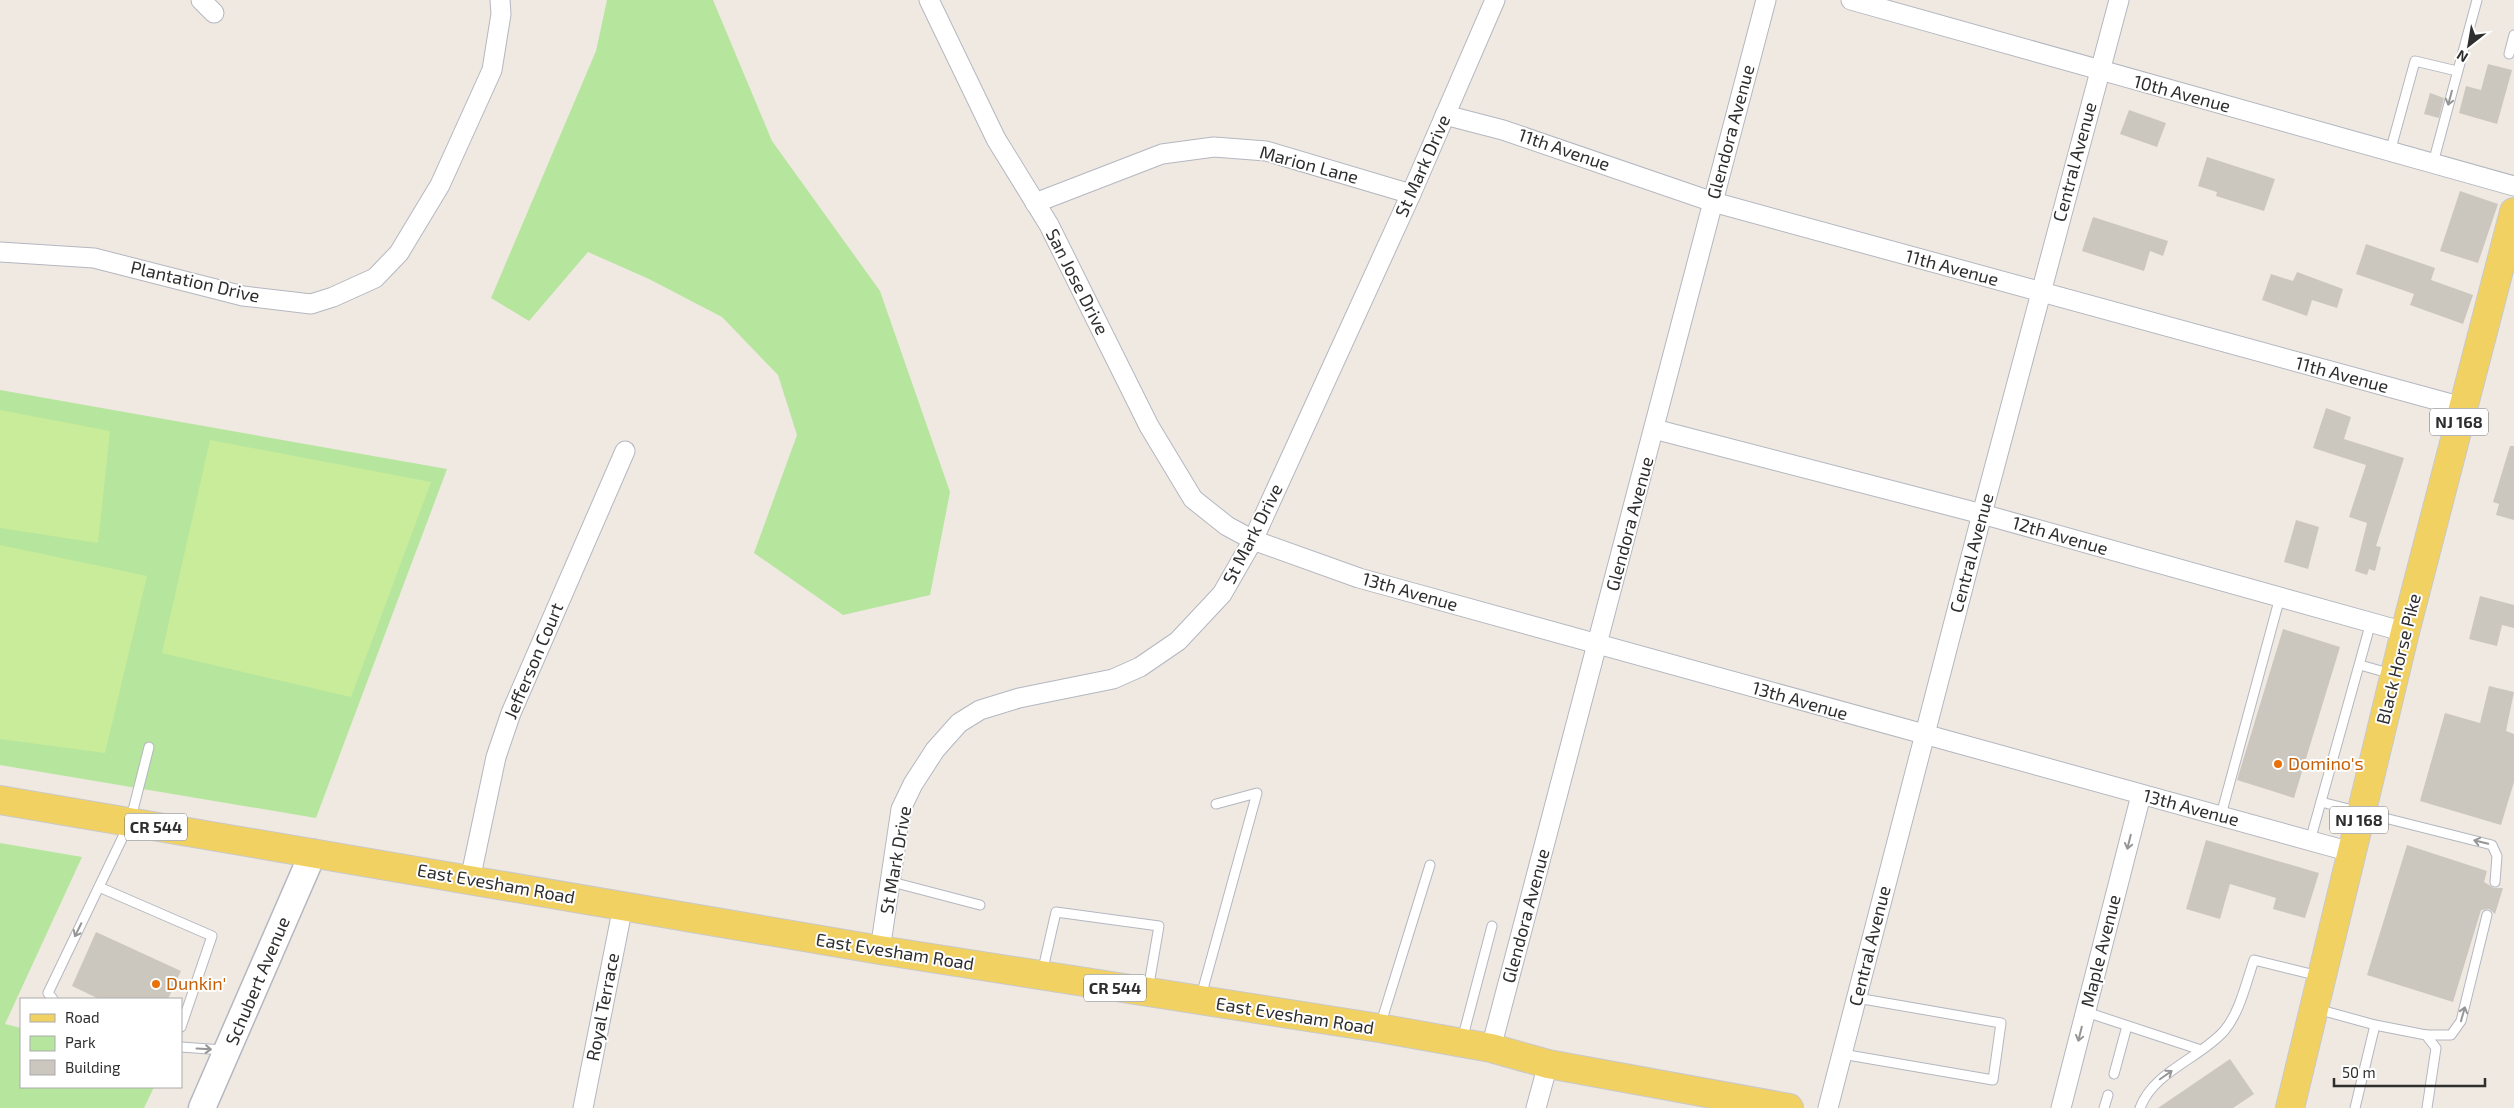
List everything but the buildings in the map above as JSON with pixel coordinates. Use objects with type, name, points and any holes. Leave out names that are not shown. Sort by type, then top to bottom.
[{"type":"main road","name":"Black Horse Pike","points":[[2290,1108],[2405,632],[2514,212]]},
{"type":"main road","name":"East Evesham Road","points":[[0,800],[880,950],[1200,1002],[1380,1028],[1491,1048],[1548,1064],[1789,1108]]},
{"type":"street","name":"Plantation Drive","points":[[0,252],[94,258],[244,296],[311,304],[333,297],[374,278],[399,253],[440,185],[456,150],[492,70],[501,14],[500,0]]},
{"type":"street","name":"San Jose Drive","points":[[929,0],[996,139],[1049,226],[1149,426],[1193,499],[1227,526],[1253,540]]},
{"type":"street","name":"St Mark Drive","points":[[880,950],[892,882],[901,809],[913,784],[935,750],[959,723],[980,710],[1011,700],[1113,679],[1140,667],[1178,641],[1222,594],[1253,540],[1411,194],[1495,0]]},
{"type":"street","name":"Glendora Avenue","points":[[1491,1048],[1766,0]]},
{"type":"street","name":"10th Avenue","points":[[1851,0],[2514,186]]},
{"type":"street","name":"Central Avenue","points":[[1828,1108],[2040,292],[2119,0]]},
{"type":"street","name":"11th Avenue","points":[[1445,115],[1504,130],[1713,202],[2462,407]]},
{"type":"street","name":"Marion Lane","points":[[1035,203],[1162,154],[1214,147],[1266,151],[1411,194]]},
{"type":"street","name":"12th Avenue","points":[[1654,429],[1982,514],[2405,632]]},
{"type":"street","name":"Jefferson Court","points":[[470,880],[496,757],[511,712],[625,451]]},
{"type":"street","name":"13th Avenue","points":[[1253,540],[1359,578],[1924,736],[2222,815],[2351,852]]},
{"type":"street","name":"Maple Avenue","points":[[2061,1108],[2141,795]]},
{"type":"street","name":"Schubert Avenue","points":[[202,1108],[313,853]]},
{"type":"street","name":"Royal Terrace","points":[[583,1108],[624,906]]},
{"type":"street","points":[[1536,1108],[1548,1064]]},
{"type":"lane","points":[[2432,163],[2477,0]]},
{"type":"lane","points":[[2509,54],[2514,35]]},
{"type":"lane","points":[[2390,152],[2415,61],[2457,71]]},
{"type":"lane","points":[[2222,815],[2280,597]]},
{"type":"lane","points":[[2310,841],[2360,665],[2370,622]]},
{"type":"lane","points":[[2360,665],[2395,675]]},
{"type":"lane","points":[[52,998],[48,993],[130,822],[148,747]]},
{"type":"lane","points":[[1200,1002],[1256,793],[1216,804]]},
{"type":"lane","points":[[2321,802],[2492,845],[2497,856],[2495,882]]},
{"type":"lane","points":[[1380,1028],[1430,865]]},
{"type":"lane","points":[[892,882],[980,905]]},
{"type":"lane","points":[[99,886],[212,936],[182,1024]]},
{"type":"lane","points":[[1042,976],[1056,912],[1159,926],[1148,993]]},
{"type":"lane","points":[[2314,1008],[2375,1025],[2426,1035],[2451,1034],[2462,1021],[2487,915]]},
{"type":"lane","points":[[1462,1043],[1492,926]]},
{"type":"lane","points":[[2140,1108],[2144,1097],[2159,1080],[2202,1050],[2225,1030],[2239,1004],[2254,960],[2321,976]]},
{"type":"lane","points":[[1842,1054],[1993,1080],[2001,1023],[1857,998]]},
{"type":"lane","points":[[2086,1012],[2202,1050]]},
{"type":"lane","points":[[2355,1108],[2375,1025]]},
{"type":"lane","points":[[2114,1074],[2127,1026]]},
{"type":"lane","points":[[2426,1035],[2436,1048],[2427,1108]]},
{"type":"lane","points":[[182,1048],[228,1050]]},
{"type":"lane","points":[[2104,1108],[2108,1095]]},
{"type":"green space","points":[[607,0],[713,0],[772,141],[880,291],[950,492],[930,595],[843,615],[754,553],[797,435],[778,375],[722,317],[649,279],[588,252],[529,321],[491,298],[596,51]]},
{"type":"green space","points":[[0,390],[447,469],[316,818],[0,765]]},
{"type":"green space","points":[[0,410],[110,431],[98,543],[0,528]]},
{"type":"green space","points":[[210,440],[431,482],[351,697],[162,653]]},
{"type":"green space","points":[[0,545],[147,576],[105,753],[0,739]]},
{"type":"green space","points":[[0,843],[82,857],[5,1024],[20,1028],[20,1088],[154,1088],[144,1108],[0,1108]]},
{"type":"place","name":"Domino's","points":[[2278,764]]},
{"type":"place","name":"Dunkin'","points":[[156,984]]}]
